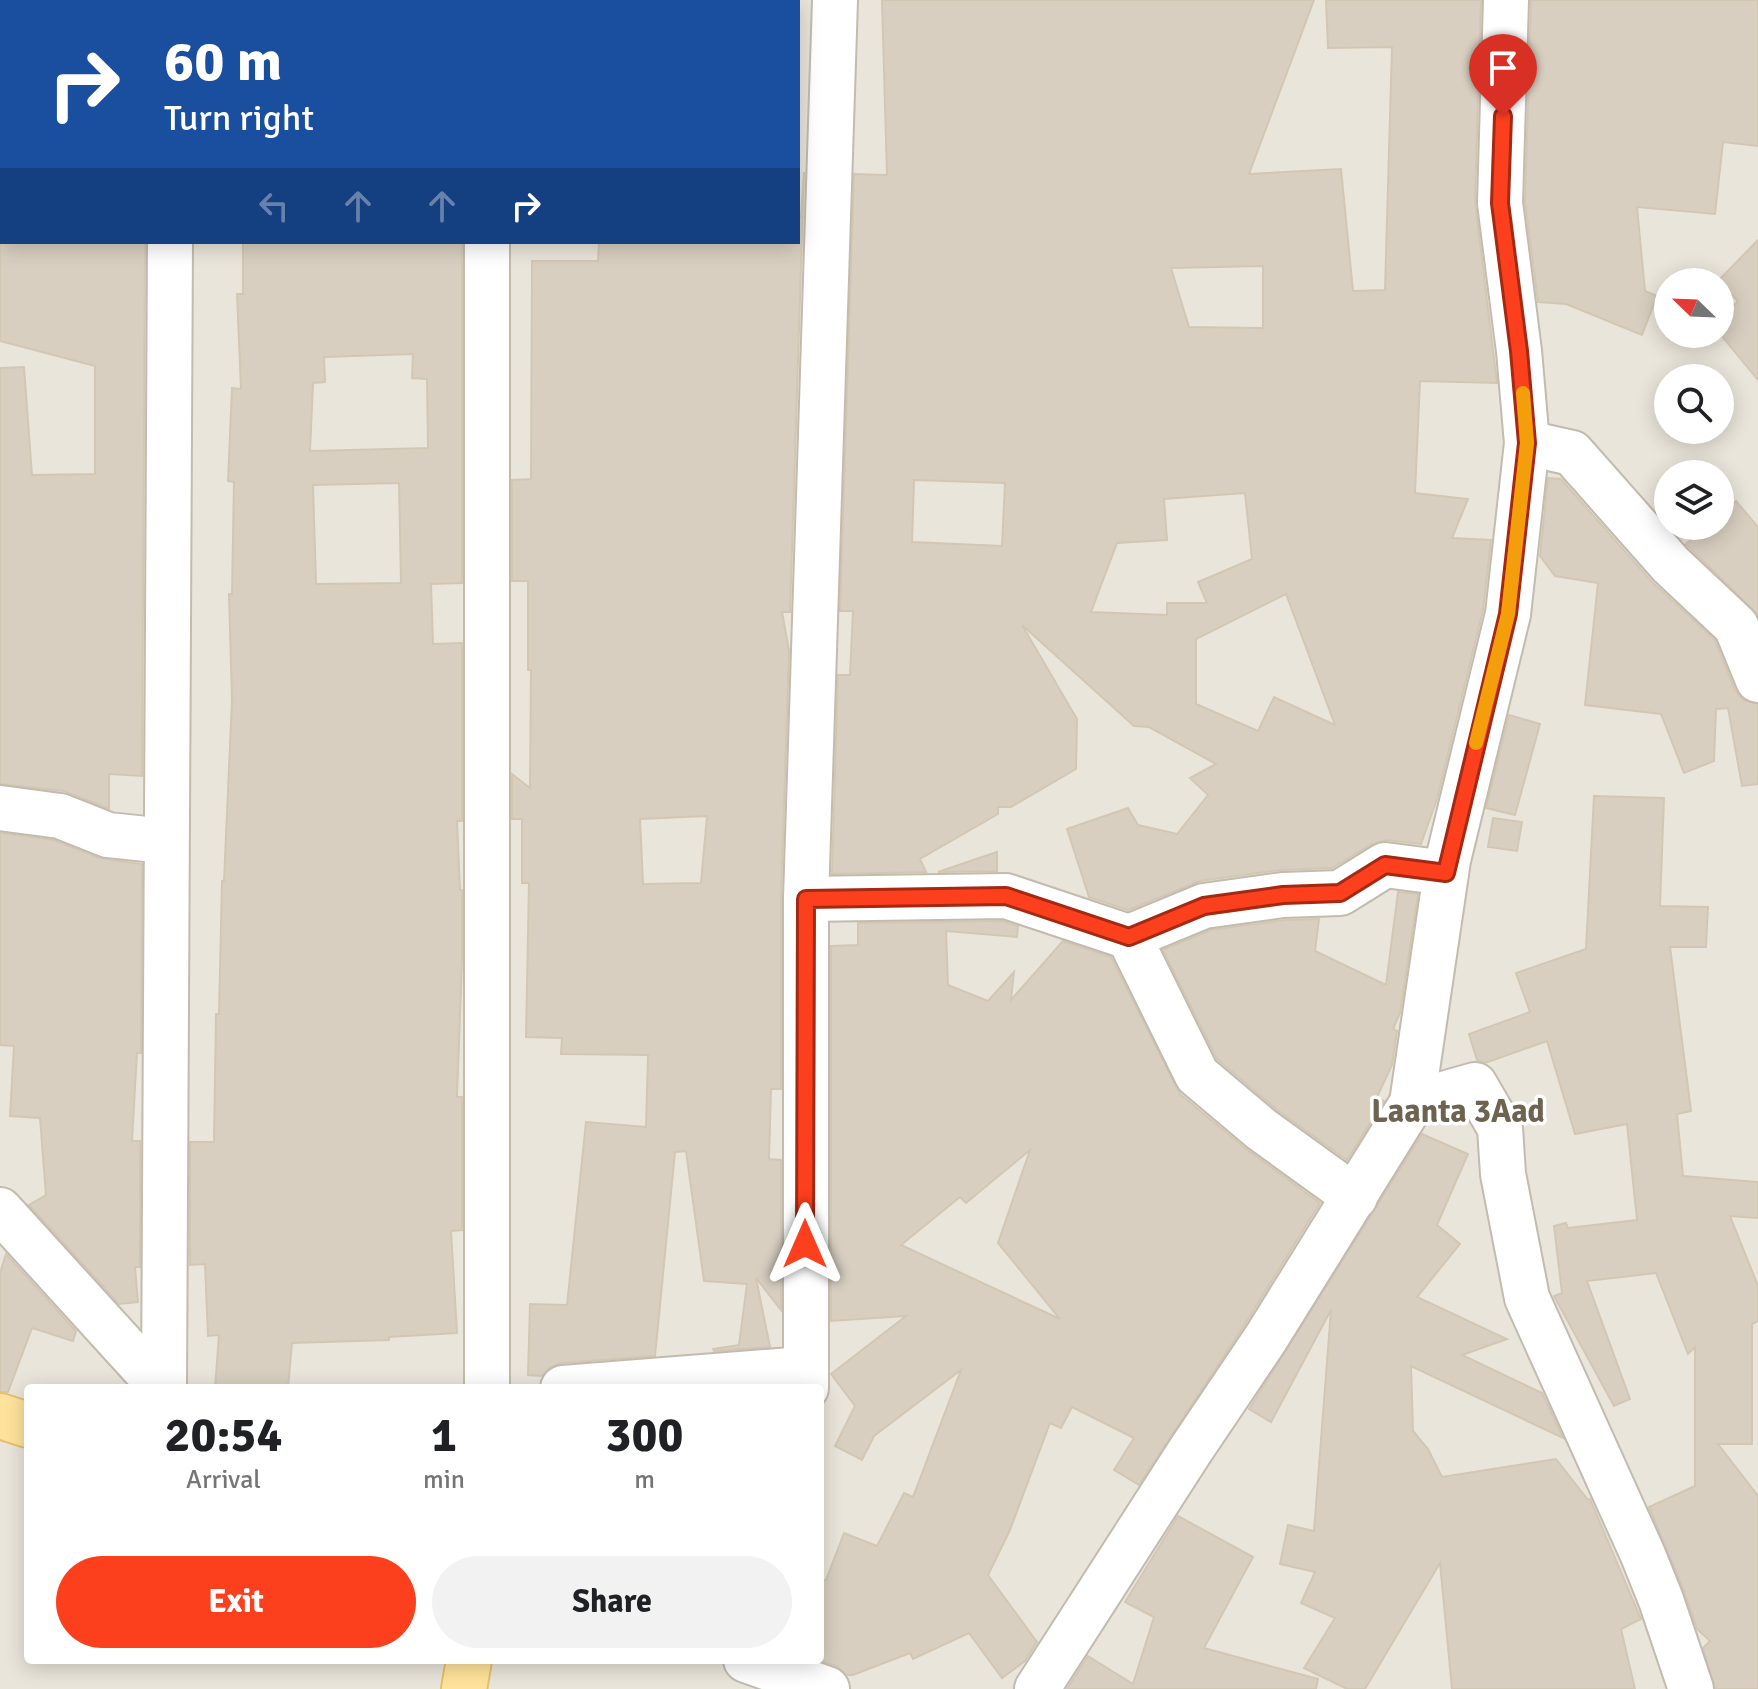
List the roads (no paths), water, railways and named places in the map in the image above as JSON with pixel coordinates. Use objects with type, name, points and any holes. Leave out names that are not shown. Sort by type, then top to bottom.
[{"type":"main road","points":[[0,1416],[24,1424]]},
{"type":"main road","points":[[464,1689],[468,1664]]},
{"type":"street","points":[[671,1384],[805,1379],[806,899],[835,0]]},
{"type":"street","points":[[1037,1689],[1266,1338],[1412,1103],[1446,873],[1508,614],[1527,443],[1500,203],[1506,0]]},
{"type":"street","points":[[163,1384],[170,244]]},
{"type":"street","points":[[487,244],[487,1384]]},
{"type":"street","points":[[1527,443],[1572,453],[1703,597],[1747,619],[1758,680]]},
{"type":"street","points":[[0,808],[60,816],[108,835],[166,841]]},
{"type":"street","points":[[806,899],[1006,896],[1129,937],[1204,906],[1283,895],[1340,893],[1385,865],[1446,873]]},
{"type":"street","points":[[1129,937],[1197,1075],[1261,1129],[1355,1197]]},
{"type":"street","points":[[1412,1103],[1475,1085],[1500,1128],[1503,1174],[1527,1298],[1632,1528],[1661,1600],[1691,1689]]},
{"type":"street","points":[[0,1210],[159,1384]]},
{"type":"street","points":[[762,1664],[802,1674]]},
{"type":"district","name":"Laanta 3Aad","points":[[1458,1111]]}]
